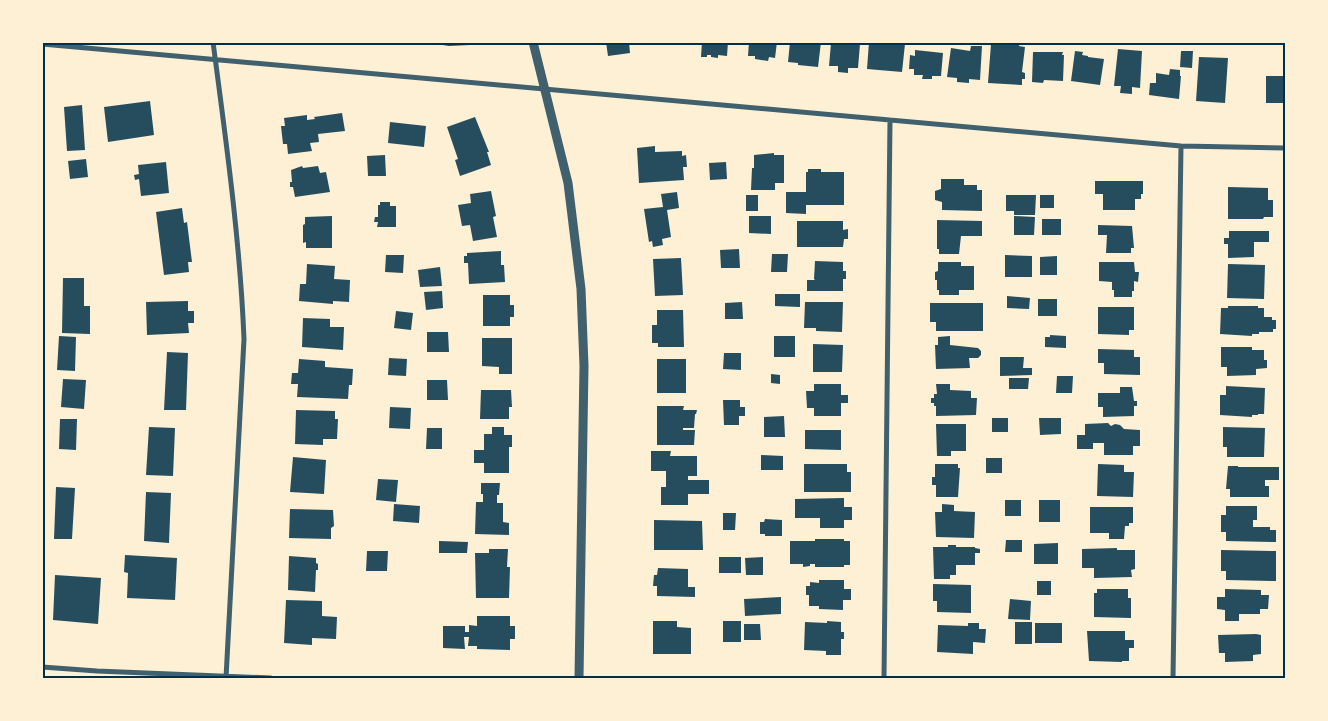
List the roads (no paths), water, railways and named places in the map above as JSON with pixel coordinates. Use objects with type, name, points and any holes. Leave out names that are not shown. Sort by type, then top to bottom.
[{"type":"street","points":[[213,42],[233,198],[242,290],[244,340],[226,677]]},
{"type":"street","points":[[533,42],[568,183],[581,289],[584,366],[579,678]]},
{"type":"street","points":[[42,44],[1181,146],[1286,148]]},
{"type":"street","points":[[884,678],[890,120]]},
{"type":"street","points":[[1173,678],[1181,146]]},
{"type":"street","points":[[42,667],[271,678]]}]
